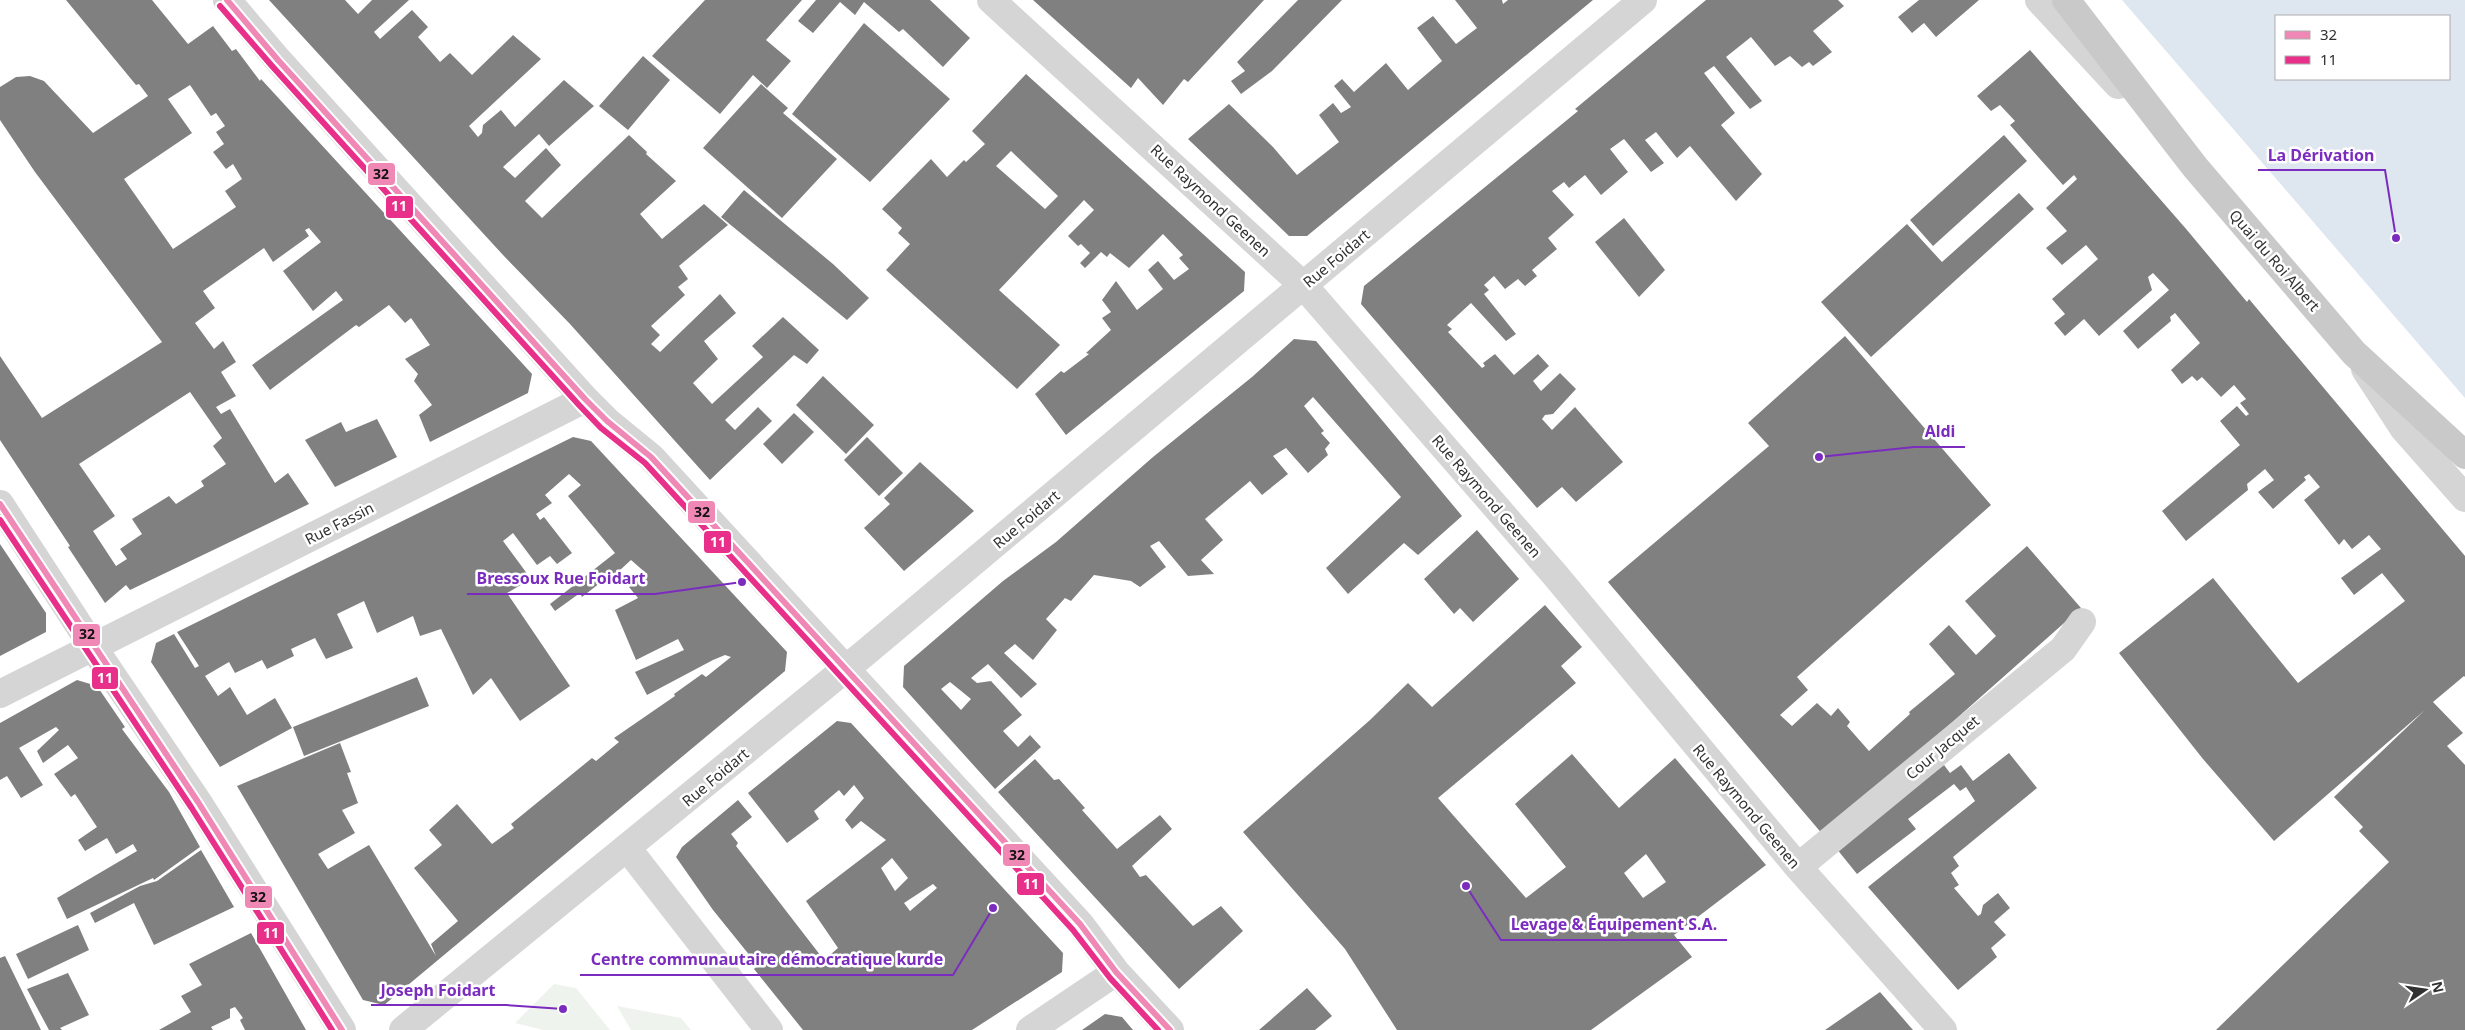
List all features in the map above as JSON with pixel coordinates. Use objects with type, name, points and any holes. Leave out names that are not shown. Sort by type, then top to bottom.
[{"type":"main road","name":"Quai du Roi Albert","points":[[2066,0],[2195,167],[2354,353],[2465,455]]},
{"type":"street","points":[[227,0],[278,60],[585,399],[607,421],[651,457],[847,668],[1080,924],[1116,972],[1170,1030]]},
{"type":"street","name":"Rue Raymond Geenen","points":[[991,0],[1304,286],[1556,576],[1798,867],[1943,1030]]},
{"type":"street","name":"Rue Foidart","points":[[403,1030],[628,849],[847,668],[1643,0]]},
{"type":"street","name":"Quai du Roi Albert","points":[[2039,0],[2195,167]]},
{"type":"street","name":"Quai du Roi Albert","points":[[2354,353],[2404,429],[2465,498]]},
{"type":"street","name":"Rue Fassin","points":[[0,694],[585,399]]},
{"type":"street","points":[[0,504],[92,648],[198,802],[342,1030]]},
{"type":"street","name":"Cour Jacquet","points":[[1798,867],[2063,649],[2082,622]]},
{"type":"street","points":[[628,849],[769,1030]]},
{"type":"street","points":[[1030,1030],[1116,972]]},
{"type":"shaded area","points":[[2122,0],[2465,0],[2465,398]]},
{"type":"shaded area","points":[[554,984],[576,988],[610,1030],[543,1030],[515,1023]]},
{"type":"shaded area","points":[[617,1006],[681,1018],[691,1030],[631,1030]]},
{"type":"building","points":[[66,0],[152,0],[188,44],[213,26],[232,51],[236,49],[260,81],[261,79],[532,374],[528,393],[430,442],[419,415],[432,405],[414,381],[418,374],[405,359],[430,345],[411,318],[405,323],[389,305],[359,327],[356,325],[270,390],[252,365],[343,300],[336,291],[313,311],[283,271],[321,242],[309,228],[305,230],[309,236],[273,262],[264,248],[203,291],[215,308],[195,323],[214,349],[223,341],[236,362],[221,372],[236,396],[216,407],[221,414],[230,409],[275,483],[288,473],[309,504],[130,590],[126,585],[105,603],[0,440],[0,356],[42,418],[162,342],[35,172],[0,120],[0,87],[16,77],[30,76],[44,81],[93,133],[148,96],[139,84],[136,85]],"holes":[[[190,85],[211,116],[216,113],[225,126],[216,132],[224,144],[213,152],[226,169],[233,164],[242,179],[225,191],[236,207],[173,249],[124,179],[192,133],[168,99]],[[190,392],[222,438],[213,446],[226,464],[201,481],[204,486],[176,504],[169,496],[132,519],[142,534],[120,549],[127,559],[116,566],[93,531],[115,516],[79,464]]]},
{"type":"building","points":[[269,0],[345,0],[358,14],[372,0],[409,0],[374,32],[380,39],[412,10],[428,27],[418,37],[440,62],[450,53],[472,75],[513,35],[541,59],[469,126],[478,137],[482,133],[483,125],[501,110],[515,127],[564,80],[594,106],[549,146],[539,134],[503,167],[515,178],[546,148],[561,165],[525,201],[542,218],[629,135],[647,152],[646,154],[676,181],[640,214],[662,239],[704,204],[728,225],[679,266],[688,279],[678,287],[685,295],[651,326],[660,335],[651,344],[660,352],[720,294],[736,313],[704,341],[718,359],[693,383],[712,404],[763,357],[752,346],[783,317],[819,350],[807,364],[794,355],[725,420],[735,430],[758,407],[772,421],[710,480],[570,324],[503,255]]},
{"type":"building","points":[[705,0],[802,0],[766,40],[791,61],[767,88],[753,75],[720,114],[652,56]]},
{"type":"building","points":[[816,0],[930,0],[970,38],[943,67],[903,29],[899,32],[864,2],[855,15],[840,2],[813,33],[798,21]]},
{"type":"building","points":[[1033,0],[1264,0],[1188,82],[1184,79],[1163,105],[1138,78],[1131,88]]},
{"type":"building","points":[[1298,0],[1342,0],[1272,71],[1241,94],[1231,81],[1245,71],[1237,62]]},
{"type":"building","points":[[1455,0],[1502,0],[1503,4],[1508,0],[1593,0],[1307,236],[1289,236],[1188,139],[1229,104],[1273,147],[1297,175],[1339,142],[1319,115],[1333,103],[1341,113],[1351,107],[1334,86],[1342,79],[1354,92],[1386,63],[1408,90],[1442,61],[1417,28],[1433,16],[1456,44],[1477,28]]},
{"type":"building","points":[[1706,0],[1838,0],[1844,6],[1813,31],[1832,52],[1813,66],[1809,62],[1802,67],[1790,56],[1775,66],[1751,37],[1726,57],[1762,101],[1750,109],[1714,66],[1704,73],[1735,113],[1721,125],[1762,174],[1736,201],[1690,146],[1677,158],[1656,132],[1645,140],[1664,163],[1651,172],[1624,139],[1610,149],[1628,172],[1601,195],[1585,175],[1569,188],[1564,182],[1552,191],[1574,215],[1548,238],[1557,249],[1532,270],[1537,276],[1525,286],[1518,279],[1505,289],[1494,276],[1484,285],[1489,290],[1484,294],[1516,334],[1506,341],[1471,303],[1447,325],[1452,329],[1448,332],[1482,368],[1485,366],[1483,363],[1495,354],[1514,375],[1538,354],[1549,366],[1533,381],[1541,391],[1560,373],[1576,389],[1553,414],[1545,415],[1542,419],[1552,430],[1575,407],[1623,462],[1576,502],[1562,487],[1537,508],[1361,304],[1364,286],[1578,111],[1575,109]]},
{"type":"building","points":[[1919,0],[1979,0],[1936,37],[1924,23],[1912,33],[1898,17]]},
{"type":"building","points":[[864,23],[950,99],[870,182],[792,114]]},
{"type":"building","points":[[2030,50],[2187,230],[2247,302],[2249,299],[2465,556],[2465,677],[2433,702],[2463,733],[2447,746],[2465,765],[2465,1030],[2216,1030],[2389,862],[2359,831],[2363,827],[2334,797],[2425,710],[2274,841],[2203,759],[2119,653],[2213,578],[2298,683],[2405,601],[2382,573],[2354,595],[2341,578],[2381,549],[2369,535],[2352,549],[2344,539],[2339,545],[2304,500],[2320,487],[2309,474],[2304,477],[2306,480],[2273,509],[2258,492],[2274,480],[2265,469],[2247,484],[2248,490],[2186,541],[2162,511],[2240,445],[2220,421],[2237,406],[2246,416],[2249,414],[2240,403],[2246,399],[2234,385],[2221,397],[2202,377],[2197,381],[2192,376],[2182,384],[2171,370],[2200,343],[2175,313],[2170,317],[2171,321],[2138,349],[2123,331],[2169,290],[2153,273],[2148,277],[2152,290],[2099,336],[2084,319],[2065,336],[2054,323],[2065,314],[2052,299],[2098,259],[2086,245],[2062,265],[2046,248],[2067,231],[2046,208],[2077,179],[2074,175],[2063,185],[2010,125],[2015,121],[2000,105],[1991,111],[1977,96]]},
{"type":"building","points":[[643,56],[670,80],[628,130],[599,106]]},
{"type":"building","points":[[1026,74],[1245,272],[1244,291],[1066,435],[1035,394],[1061,371],[1064,373],[1089,354],[1086,353],[1111,330],[1102,318],[1111,312],[1102,300],[1116,281],[1137,310],[1163,289],[1148,270],[1158,261],[1174,280],[1189,269],[1179,258],[1183,255],[1163,234],[1129,268],[1110,253],[1107,257],[1101,252],[1085,268],[1080,263],[1090,253],[1081,244],[1078,246],[1068,236],[1094,210],[1084,200],[999,290],[1060,345],[1017,389],[886,270],[910,244],[898,233],[902,228],[882,209],[931,159],[947,177],[964,160],[966,162],[985,144],[972,131]],"holes":[[[1011,151],[1058,196],[1045,209],[996,166]]]},
{"type":"building","points":[[761,84],[788,108],[783,113],[837,159],[782,218],[703,148]]},
{"type":"building","points":[[2004,135],[2027,161],[1933,246],[1910,220]]},
{"type":"building","points":[[744,190],[833,264],[869,298],[847,320],[721,217]]},
{"type":"building","points":[[2019,193],[2034,209],[1871,357],[1821,302],[1907,224],[1942,262]]},
{"type":"building","points":[[1624,218],[1665,270],[1639,297],[1595,242]]},
{"type":"building","points":[[1845,336],[1991,505],[1797,677],[1808,690],[1780,715],[1792,726],[1817,703],[1831,716],[1838,708],[1850,722],[1847,726],[1869,751],[1910,714],[1909,712],[1955,674],[1929,644],[1949,625],[1976,655],[1996,636],[1965,601],[2027,546],[2081,608],[1824,836],[1608,582],[1769,446],[1748,423]]},
{"type":"building","points":[[1294,339],[1316,341],[1462,516],[1418,555],[1404,543],[1348,594],[1326,568],[1401,497],[1313,397],[1304,406],[1324,431],[1321,433],[1330,443],[1325,449],[1328,455],[1308,473],[1286,448],[1273,456],[1288,474],[1262,495],[1250,481],[1205,519],[1223,540],[1201,560],[1214,574],[1188,576],[1159,541],[1150,546],[1166,567],[1140,587],[1131,581],[1094,575],[1071,601],[1065,598],[1046,619],[1057,630],[1033,660],[1015,644],[1004,653],[1037,684],[1021,698],[988,664],[971,678],[977,683],[991,681],[1022,715],[1003,731],[1018,747],[1030,735],[1041,747],[995,789],[903,687],[904,666],[1003,581],[1056,542],[1153,457],[1252,377]],"holes":[[[950,682],[971,699],[961,710],[941,689]]]},
{"type":"building","points":[[823,376],[874,425],[846,454],[796,405]]},
{"type":"building","points":[[794,413],[814,432],[782,464],[763,444]]},
{"type":"building","points":[[377,419],[397,457],[335,487],[305,440],[341,422],[346,432]]},
{"type":"building","points":[[573,437],[591,441],[787,652],[785,671],[384,1005],[363,1000],[237,786],[340,743],[351,772],[347,773],[358,803],[342,810],[355,833],[318,854],[328,869],[369,845],[436,956],[431,944],[458,921],[414,868],[442,845],[429,830],[457,804],[492,844],[514,828],[511,824],[592,758],[596,761],[619,742],[614,738],[675,696],[674,694],[702,674],[706,677],[731,657],[725,655],[713,660],[647,695],[635,672],[684,650],[678,639],[636,660],[615,610],[638,598],[629,587],[647,574],[631,560],[607,582],[605,579],[582,597],[580,593],[555,611],[550,604],[615,553],[568,496],[581,485],[569,474],[545,495],[552,503],[536,514],[540,520],[544,517],[572,553],[557,564],[550,556],[537,565],[513,533],[503,541],[531,579],[507,593],[570,686],[520,721],[491,678],[473,695],[441,629],[420,636],[413,616],[377,633],[364,601],[337,614],[353,648],[326,659],[315,638],[291,649],[294,656],[267,669],[262,660],[235,673],[229,662],[205,676],[218,696],[230,687],[247,715],[275,698],[292,728],[220,767],[151,662],[156,643],[174,634],[195,668],[199,666],[177,632]]},
{"type":"building","points":[[867,437],[903,473],[879,496],[844,460]]},
{"type":"building","points":[[920,462],[974,511],[904,571],[864,528],[890,504],[884,498]]},
{"type":"building","points":[[1477,530],[1519,579],[1473,622],[1460,608],[1454,614],[1424,579]]},
{"type":"building","points":[[0,544],[46,613],[46,632],[0,656]]},
{"type":"building","points":[[1545,605],[1582,647],[1561,666],[1576,683],[1438,798],[1526,898],[1566,867],[1515,804],[1572,754],[1619,808],[1675,758],[1766,865],[1674,935],[1692,957],[1591,1030],[1397,1030],[1345,949],[1243,832],[1370,720],[1408,683],[1432,707]],"holes":[[[1646,854],[1666,882],[1643,898],[1624,873]]]},
{"type":"building","points":[[417,677],[429,706],[304,756],[293,727]]},
{"type":"building","points":[[77,680],[97,686],[125,727],[122,729],[169,792],[200,847],[154,880],[153,878],[67,919],[57,898],[137,851],[133,844],[116,854],[107,838],[85,851],[78,840],[97,827],[75,794],[71,797],[54,774],[78,758],[68,745],[43,763],[37,751],[59,730],[56,727],[19,748],[43,785],[21,798],[7,776],[0,780],[0,723]]},
{"type":"building","points":[[837,721],[851,723],[1063,953],[1062,972],[972,1030],[803,1030],[754,969],[757,966],[755,962],[713,910],[676,857],[682,847],[738,800],[752,817],[731,834],[738,843],[736,846],[824,960],[838,948],[806,901],[886,840],[861,821],[852,829],[845,820],[864,798],[854,785],[844,796],[839,790],[814,811],[819,819],[787,843],[748,793]],"holes":[[[892,858],[908,878],[895,891],[881,868]],[[933,884],[937,888],[910,911],[904,903]]]},
{"type":"building","points":[[2009,753],[2037,788],[1953,857],[1959,866],[1951,873],[1959,885],[1954,888],[1978,916],[1981,914],[1983,905],[1998,893],[2010,908],[1994,922],[2006,935],[1991,948],[1997,957],[1958,990],[1868,887],[1975,801],[1966,787],[1960,791],[1954,784],[1908,819],[1916,829],[1857,874],[1836,848],[1944,765],[1950,773],[1961,765],[1973,781]]},
{"type":"building","points":[[1035,759],[1054,780],[1059,779],[1085,808],[1082,810],[1117,849],[1160,815],[1172,829],[1132,866],[1140,877],[1146,875],[1193,926],[1221,906],[1243,931],[1179,989],[998,792]]},
{"type":"building","points":[[201,850],[234,907],[154,945],[134,903],[95,923],[90,913],[140,886],[157,881]]},
{"type":"building","points":[[78,925],[89,950],[28,979],[16,954]]},
{"type":"building","points":[[251,933],[306,1030],[245,1030],[240,1020],[243,1018],[235,1007],[230,1009],[230,1018],[211,1027],[213,1030],[159,1030],[191,1012],[181,996],[202,985],[189,964]]},
{"type":"building","points":[[5,956],[41,1030],[0,1030],[0,958]]},
{"type":"building","points":[[68,973],[89,1015],[60,1028],[62,1030],[49,1030],[27,989]]},
{"type":"building","points":[[1307,988],[1332,1016],[1315,1030],[1259,1030]]},
{"type":"building","points":[[1880,992],[1913,1030],[1825,1030]]},
{"type":"building","points":[[1105,1014],[1122,1017],[1133,1030],[1082,1030]]},
{"type":"transit line","name":"32","points":[[227,0],[278,60],[585,399],[607,421],[651,457],[1080,924],[1116,972],[1170,1030]]},
{"type":"transit line","name":"11","points":[[220,6],[579,405],[601,428],[645,463],[1073,930],[1110,978],[1158,1030]]},
{"type":"transit line","name":"32","points":[[0,504],[198,802],[342,1030]]},
{"type":"transit line","name":"11","points":[[0,520],[191,807],[332,1030]]},
{"type":"place","name":"La Dérivation","points":[[2396,238]]},
{"type":"place","name":"Aldi","points":[[1819,457]]},
{"type":"place","name":"Bressoux Rue Foidart","points":[[742,582]]},
{"type":"place","name":"Levage & Équipement S.A.","points":[[1466,886]]},
{"type":"place","name":"Centre communautaire démocratique kurde","points":[[993,908]]},
{"type":"place","name":"Joseph Foidart","points":[[563,1009]]}]
